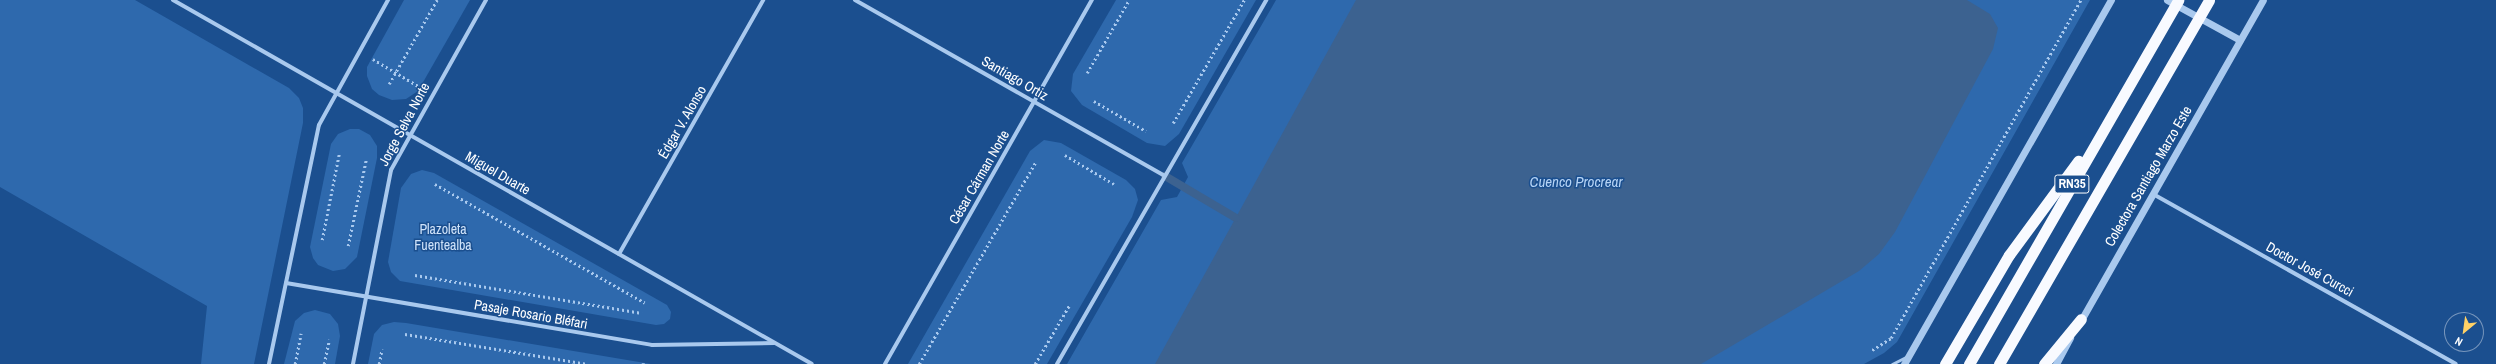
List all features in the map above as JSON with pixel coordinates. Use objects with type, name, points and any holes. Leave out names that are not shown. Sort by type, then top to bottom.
[{"type":"highway","name":"RN35","points":[[1999,364],[2209,0]]},
{"type":"highway","name":"RN35","points":[[1969,364],[2108,122],[2173,2]]},
{"type":"highway","points":[[1945,364],[2014,247],[2108,122]]},
{"type":"highway","points":[[2044,364],[2081,319]]},
{"type":"street","name":"Miguel Duarte","points":[[173,0],[812,364]]},
{"type":"street","points":[[269,364],[316,135],[322,116],[388,0]]},
{"type":"street","name":"Jorge Selva Norte","points":[[353,364],[389,175],[409,135],[486,0]]},
{"type":"street","name":"Édgar V. Alonso","points":[[619,254],[763,0]]},
{"type":"street","name":"Santiago Ortiz","points":[[855,0],[1165,176]]},
{"type":"street","name":"César Cárman Norte","points":[[884,364],[1092,0]]},
{"type":"street","points":[[1057,364],[1266,0]]},
{"type":"street","points":[[1904,364],[2111,0]]},
{"type":"street","name":"Colectora Santiago Marzo Este","points":[[2056,364],[2263,0]]},
{"type":"street","points":[[2173,2],[2240,40]]},
{"type":"street","name":"Doctor José Curcci","points":[[2153,194],[2456,364]]},
{"type":"street","name":"Pasaje Rosario Bléfari","points":[[286,283],[652,345],[775,343]]},
{"type":"lane","points":[[1892,364],[1910,355]]},
{"type":"path","points":[[389,84],[437,0]]},
{"type":"path","points":[[1087,73],[1129,0]]},
{"type":"path","points":[[1173,123],[1244,0]]},
{"type":"path","points":[[1872,350],[1891,338],[2081,0]]},
{"type":"path","points":[[370,58],[421,87]]},
{"type":"path","points":[[1094,101],[1146,131]]},
{"type":"path","points":[[322,240],[339,154]]},
{"type":"path","points":[[1065,155],[1114,184]]},
{"type":"path","points":[[348,246],[366,160]]},
{"type":"path","points":[[919,364],[1036,161]]},
{"type":"path","points":[[435,184],[645,303]]},
{"type":"path","points":[[415,275],[642,313]]},
{"type":"path","points":[[295,364],[301,334]]},
{"type":"path","points":[[405,334],[588,364]]},
{"type":"path","points":[[324,364],[329,340]]},
{"type":"path","points":[[1876,347],[1878,351]]},
{"type":"path","points":[[379,364],[382,349]]},
{"type":"green space","points":[[0,0],[135,0],[289,88],[299,98],[303,108],[303,123],[254,364],[201,364],[207,306],[0,187]]},
{"type":"green space","points":[[404,0],[470,0],[418,91],[406,99],[392,100],[379,95],[372,89],[367,76],[367,67]]},
{"type":"green space","points":[[1116,0],[1256,0],[1179,134],[1165,146],[1147,143],[1082,105],[1071,91],[1073,74]]},
{"type":"green space","name":"Cuenco Procrear","points":[[1276,0],[2090,0],[1897,342],[1884,353],[1864,364],[1067,364],[1161,200],[1177,197],[1188,177],[1182,163]]},
{"type":"green space","points":[[350,129],[359,129],[370,135],[377,146],[377,158],[357,257],[345,269],[333,271],[318,265],[313,258],[310,247],[331,144],[338,134]]},
{"type":"green space","points":[[1044,140],[1061,143],[1126,180],[1135,189],[1138,200],[1132,217],[1047,364],[908,364],[1030,151]]},
{"type":"green space","name":"Plazoleta Fuentealba","points":[[422,170],[434,173],[667,305],[671,312],[670,319],[664,324],[656,325],[400,281],[391,272],[388,262],[401,188],[411,174]]},
{"type":"green space","points":[[315,310],[330,314],[338,324],[340,336],[335,364],[284,364],[295,321],[304,313]]},
{"type":"green space","points":[[394,322],[651,364],[368,364],[374,334],[382,325]]},
{"type":"water","name":"Cuenco Procrear","points":[[1356,0],[1967,0],[1990,14],[1998,28],[1993,49],[1895,232],[1879,254],[1859,271],[1701,364],[1155,364]]},
{"type":"waterway","points":[[1165,176],[1236,218]]}]
